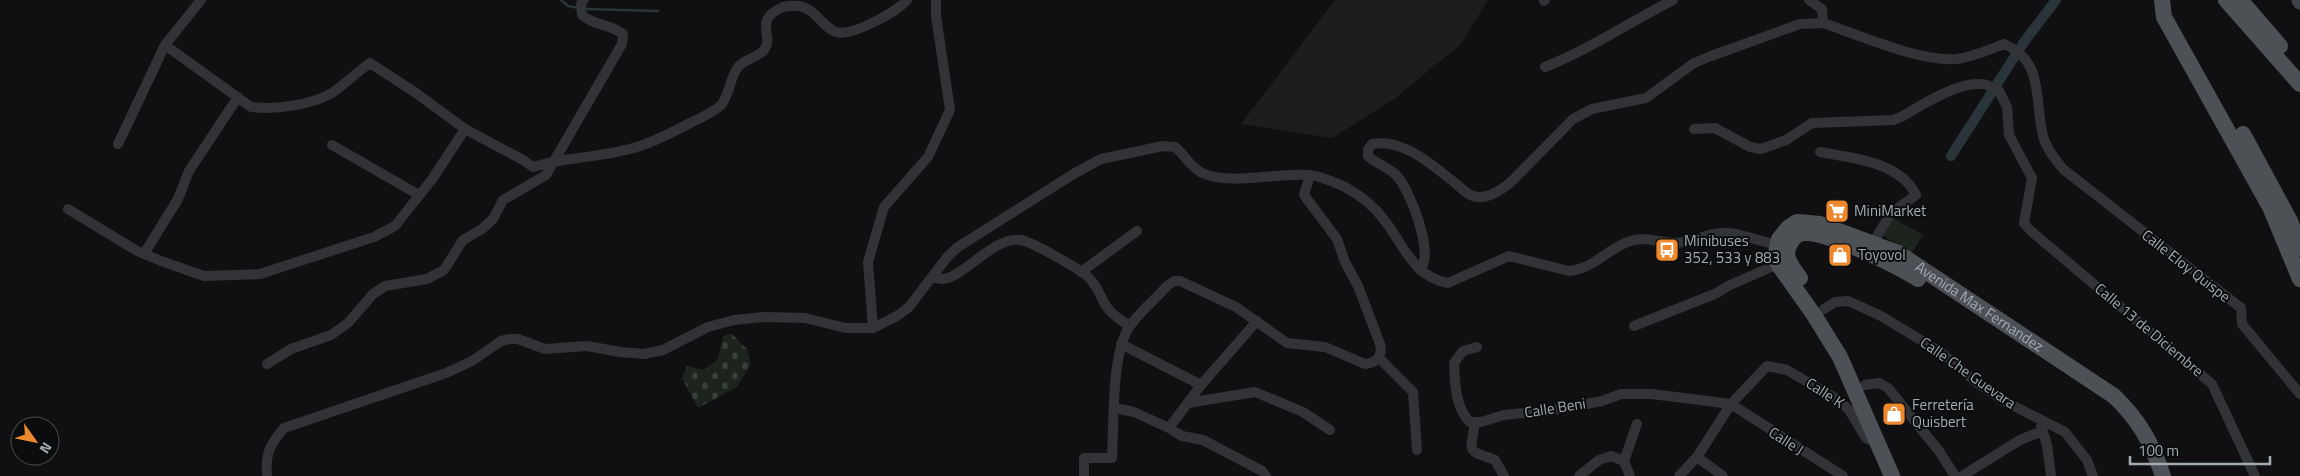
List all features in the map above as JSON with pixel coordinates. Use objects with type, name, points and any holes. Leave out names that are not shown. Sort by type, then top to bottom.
[{"type":"main road","points":[[2162,0],[2164,17],[2258,161],[2294,242],[2300,279]]},
{"type":"main road","points":[[2171,0],[2196,64]]},
{"type":"main road","points":[[2226,0],[2300,84]]},
{"type":"main road","points":[[2240,0],[2300,68]]},
{"type":"main road","name":"Avenida Max Fernandez","points":[[1782,246],[1788,228],[1803,221],[1820,224],[1870,248],[1898,253],[2114,396],[2128,416],[2149,438],[2163,476]]},
{"type":"main road","points":[[1782,246],[1778,264],[1849,351],[1860,388],[1879,432],[1904,476]]},
{"type":"main road","points":[[1782,246],[1789,262],[1819,312]]},
{"type":"main road","name":"Avenida Max Fernandez","points":[[2128,416],[2152,476]]},
{"type":"main road","points":[[1879,432],[1892,476]]},
{"type":"street","points":[[118,144],[165,45],[201,0]]},
{"type":"street","points":[[267,364],[291,349],[331,335],[348,323],[373,294],[385,286],[427,280],[444,270],[463,240],[493,220],[503,200],[546,174],[622,44],[623,34],[618,29],[588,21],[582,15],[581,4],[584,0]]},
{"type":"street","points":[[165,45],[251,107],[260,108],[297,105],[332,93],[370,63],[416,93],[465,129],[533,167],[554,160],[579,159],[639,147],[675,131],[721,105],[738,67],[763,51],[766,44],[765,27],[767,19],[772,13],[784,6],[801,4],[812,8],[821,16],[827,27],[840,32],[878,22],[907,0]]},
{"type":"street","points":[[873,328],[868,262],[884,207],[928,157],[950,110],[936,16],[936,0]]},
{"type":"street","points":[[1544,67],[1582,51],[1638,17],[1673,0]]},
{"type":"street","points":[[1420,270],[1424,264],[1426,254],[1423,238],[1410,198],[1397,176],[1368,156],[1368,150],[1372,144],[1383,143],[1403,148],[1434,166],[1468,194],[1478,197],[1500,191],[1573,119],[1592,109],[1646,98],[1694,64],[1711,56],[1800,24],[1823,23],[1822,10],[1808,0]]},
{"type":"street","name":"Calle Eloy Quispe","points":[[1823,23],[1912,53],[1935,58],[1955,59],[1973,56],[2004,44],[2021,53],[2027,59],[2034,78],[2043,137],[2049,150],[2072,177],[2240,308],[2242,324],[2300,394]]},
{"type":"street","name":"Calle 13 de Diciembre","points":[[1694,129],[1715,128],[1750,147],[1761,148],[1786,140],[1812,123],[1893,120],[1951,91],[1981,84],[1999,91],[2007,107],[2009,135],[2032,178],[2024,223],[2031,231],[2212,384],[2255,476]]},
{"type":"street","points":[[144,254],[178,199],[189,171],[238,97]]},
{"type":"street","points":[[68,209],[144,254],[204,276],[260,274],[374,237],[395,226],[420,194],[465,129]]},
{"type":"street","points":[[332,145],[420,194]]},
{"type":"street","points":[[267,476],[265,460],[274,439],[284,428],[446,373],[472,361],[501,341],[518,340],[545,349],[587,346],[644,354],[663,350],[708,327],[734,320],[765,317],[805,318],[846,328],[873,328],[897,316],[909,307],[934,277],[948,256],[958,247],[1075,173],[1101,159],[1170,146],[1178,150],[1196,169],[1216,177],[1310,175],[1344,187],[1365,200],[1385,220],[1411,260],[1420,270],[1428,276],[1448,283],[1474,274],[1509,256],[1569,271],[1588,266],[1621,246],[1638,240],[1676,243],[1712,233],[1730,232],[1782,246]]},
{"type":"street","points":[[1820,152],[1882,165],[1911,183],[1916,195],[1891,214],[1870,248]]},
{"type":"street","points":[[1084,476],[1084,458],[1112,458],[1121,344],[1129,326],[1166,286],[1180,281],[1236,307],[1293,345],[1316,345],[1365,364],[1371,364],[1379,358],[1382,351],[1380,344],[1358,286],[1345,262],[1336,239],[1304,195],[1310,175]]},
{"type":"street","points":[[1081,272],[1137,231]]},
{"type":"street","points":[[934,277],[942,280],[949,279],[1001,243],[1014,240],[1027,242],[1081,272],[1095,285],[1111,312],[1129,326]]},
{"type":"street","points":[[1634,326],[1717,293],[1728,286],[1778,264]]},
{"type":"street","name":"Calle Che Guevara","points":[[1819,312],[1835,302],[1848,301],[1881,316],[1942,353],[1976,382],[2006,402],[2065,432],[2087,460],[2093,476]]},
{"type":"street","points":[[1169,428],[1201,385],[1257,321]]},
{"type":"street","points":[[1121,344],[1201,385]]},
{"type":"street","points":[[1477,347],[1463,351],[1454,363],[1459,403],[1467,420],[1475,422],[1471,443],[1472,450],[1476,454],[1495,460],[1504,476]]},
{"type":"street","points":[[1379,358],[1413,392],[1417,450]]},
{"type":"street","name":"Calle K","points":[[1730,404],[1767,366],[1787,370],[1846,406],[1866,438],[1870,440],[1879,432]]},
{"type":"street","points":[[1860,388],[1879,383],[1888,388],[1939,451],[1955,476]]},
{"type":"street","points":[[1188,403],[1256,392],[1303,412],[1330,430]]},
{"type":"street","name":"Calle Beni","points":[[1475,422],[1602,401],[1621,394],[1652,394],[1730,404]]},
{"type":"street","points":[[1679,476],[1697,457],[1730,404]]},
{"type":"street","name":"Calle J","points":[[1730,404],[1843,476]]},
{"type":"street","points":[[1115,408],[1124,408],[1169,428],[1182,436],[1203,440],[1262,471],[1266,476]]},
{"type":"street","points":[[2039,418],[2047,445],[2050,476]]},
{"type":"street","points":[[1630,476],[1624,461],[1637,424]]},
{"type":"street","points":[[1962,476],[2020,440],[2042,431]]},
{"type":"street","points":[[1579,476],[1599,460],[1611,456],[1624,461]]},
{"type":"street","points":[[1697,457],[1722,476]]},
{"type":"shaded area","points":[[1335,0],[1488,0],[1460,45],[1394,99],[1332,138],[1241,124]]},
{"type":"green space","points":[[1893,218],[1923,235],[1912,253],[1883,236]]},
{"type":"green space","points":[[732,334],[747,349],[751,364],[737,387],[698,408],[682,378],[687,366],[704,370],[718,359],[723,336]]},
{"type":"waterway","points":[[561,0],[568,6],[579,8]]},
{"type":"waterway","points":[[1951,156],[2024,42],[2056,0]]},
{"type":"waterway","points":[[585,9],[658,11]]},
{"type":"place","name":"MiniMarket","points":[[1837,211]]},
{"type":"place","name":"Minibuses 352, 533 y 883","points":[[1667,250]]},
{"type":"place","name":"Toyovol","points":[[1840,255]]},
{"type":"place","name":"Ferretería Quisbert","points":[[1894,414]]}]
